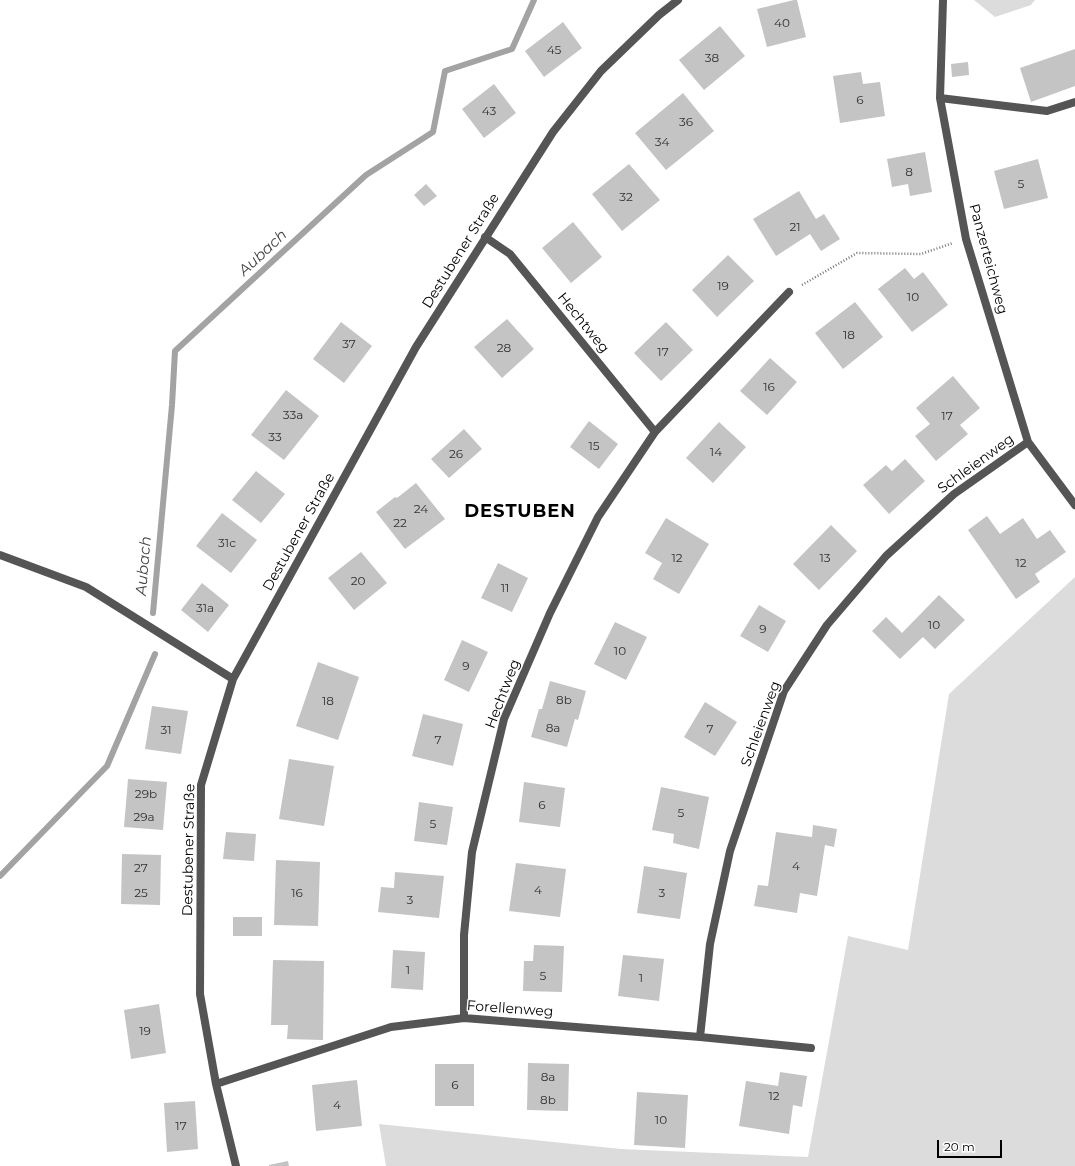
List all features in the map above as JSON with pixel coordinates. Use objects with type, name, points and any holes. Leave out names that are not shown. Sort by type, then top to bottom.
[{"type":"street","name":"Destubener Straße","points":[[236,1166],[216,1084],[200,994],[201,785],[233,679],[416,347],[553,132],[600,71],[659,15],[678,0]]},
{"type":"street","name":"Panzerteichweg","points":[[943,0],[940,98],[966,239],[1028,442],[1075,505]]},
{"type":"street","points":[[940,98],[1047,111],[1075,102]]},
{"type":"street","name":"Hechtweg","points":[[485,238],[510,254],[656,432]]},
{"type":"street","name":"Hechtweg","points":[[464,1018],[464,934],[472,852],[504,719],[550,613],[598,517],[656,432],[789,292]]},
{"type":"street","name":"Schleienweg","points":[[700,1036],[710,944],[730,852],[784,691],[827,625],[886,556],[954,494],[1028,442]]},
{"type":"street","points":[[0,555],[86,587],[233,679]]},
{"type":"street","name":"Forellenweg","points":[[216,1084],[392,1027],[464,1018],[700,1036],[811,1048]]},
{"type":"path","points":[[789,292],[857,253],[921,254],[966,239]]},
{"type":"shaded area","points":[[974,0],[1035,0],[1031,5],[995,17]]},
{"type":"shaded area","points":[[1075,577],[1075,1166],[386,1166],[379,1124],[621,1149],[808,1157],[848,936],[908,950],[949,694]]},
{"type":"building","points":[[797,0],[806,37],[767,47],[757,9]]},
{"type":"building","points":[[563,22],[582,48],[544,77],[525,51]]},
{"type":"building","points":[[720,26],[745,56],[704,90],[679,60]]},
{"type":"building","points":[[1075,49],[1075,86],[1031,102],[1020,68]]},
{"type":"building","points":[[968,62],[969,75],[952,77],[951,64]]},
{"type":"building","points":[[861,72],[863,84],[880,82],[885,116],[840,123],[833,76]]},
{"type":"building","points":[[494,84],[516,113],[484,138],[462,109]]},
{"type":"building","points":[[683,93],[714,131],[666,170],[635,133]]},
{"type":"building","points":[[925,152],[932,192],[910,196],[908,184],[892,187],[887,159]]},
{"type":"building","points":[[1038,159],[1048,198],[1004,209],[994,171]]},
{"type":"building","points":[[629,164],[660,200],[622,231],[592,194]]},
{"type":"building","points":[[426,184],[437,196],[424,206],[414,195]]},
{"type":"building","points":[[799,191],[816,219],[824,214],[840,239],[821,251],[810,234],[776,256],[753,219]]},
{"type":"building","points":[[573,222],[602,257],[571,283],[542,248]]},
{"type":"building","points":[[728,255],[754,281],[717,317],[692,290]]},
{"type":"building","points":[[905,268],[914,279],[923,272],[948,305],[912,332],[878,289]]},
{"type":"building","points":[[855,302],[883,337],[843,369],[815,333]]},
{"type":"building","points":[[507,319],[534,349],[502,378],[474,347]]},
{"type":"building","points":[[341,322],[372,346],[344,383],[313,359]]},
{"type":"building","points":[[666,322],[693,350],[661,381],[634,353]]},
{"type":"building","points":[[770,358],[797,382],[767,415],[740,391]]},
{"type":"building","points":[[953,376],[980,408],[960,425],[968,434],[936,461],[915,436],[930,424],[916,408]]},
{"type":"building","points":[[286,390],[319,416],[284,460],[251,435]]},
{"type":"building","points":[[589,421],[618,444],[599,469],[570,447]]},
{"type":"building","points":[[719,422],[746,447],[713,483],[686,458]]},
{"type":"building","points":[[464,429],[482,449],[449,478],[431,459]]},
{"type":"building","points":[[905,459],[925,481],[889,514],[863,485],[886,465],[892,471]]},
{"type":"building","points":[[256,471],[285,494],[261,523],[232,500]]},
{"type":"building","points":[[416,483],[445,519],[405,549],[376,512]]},
{"type":"building","points":[[222,513],[257,540],[231,573],[196,546]]},
{"type":"building","points":[[987,516],[1000,534],[1023,518],[1037,539],[1050,530],[1066,552],[1035,574],[1040,582],[1016,599],[968,530]]},
{"type":"building","points":[[666,518],[709,544],[679,594],[653,579],[662,563],[645,553]]},
{"type":"building","points":[[831,525],[857,551],[819,590],[793,564]]},
{"type":"building","points":[[361,552],[387,583],[354,610],[328,578]]},
{"type":"building","points":[[498,563],[528,578],[512,612],[481,598]]},
{"type":"building","points":[[202,583],[229,605],[208,632],[181,610]]},
{"type":"building","points":[[939,595],[965,620],[935,649],[923,637],[900,659],[872,631],[886,617],[902,633]]},
{"type":"building","points":[[759,605],[786,621],[768,652],[740,636]]},
{"type":"building","points":[[615,622],[647,637],[626,680],[594,664]]},
{"type":"building","points":[[462,640],[488,652],[469,692],[444,680]]},
{"type":"building","points":[[318,662],[359,677],[338,740],[296,726]]},
{"type":"building","points":[[550,681],[586,691],[578,720],[575,719],[567,747],[531,737],[539,709],[542,709]]},
{"type":"building","points":[[705,702],[737,722],[715,756],[684,737]]},
{"type":"building","points":[[152,706],[188,711],[181,754],[145,749]]},
{"type":"building","points":[[423,714],[463,724],[453,766],[412,756]]},
{"type":"building","points":[[289,759],[334,766],[324,826],[279,819]]},
{"type":"building","points":[[128,779],[167,782],[163,830],[124,827]]},
{"type":"building","points":[[524,782],[565,788],[560,827],[519,822]]},
{"type":"building","points":[[661,787],[709,797],[699,849],[673,843],[674,834],[652,830]]},
{"type":"building","points":[[419,802],[453,807],[447,845],[414,841]]},
{"type":"building","points":[[813,825],[837,829],[834,847],[825,845],[817,896],[800,893],[797,913],[754,906],[758,885],[768,886],[776,832],[812,837]]},
{"type":"building","points":[[226,832],[256,834],[254,861],[223,859]]},
{"type":"building","points":[[122,854],[161,855],[160,905],[121,904]]},
{"type":"building","points":[[276,860],[320,862],[318,926],[274,925]]},
{"type":"building","points":[[516,863],[566,869],[560,917],[509,911]]},
{"type":"building","points":[[644,866],[687,873],[680,919],[637,913]]},
{"type":"building","points":[[395,872],[444,876],[439,918],[378,912],[381,887],[394,888]]},
{"type":"building","points":[[233,917],[262,917],[262,936],[233,936]]},
{"type":"building","points":[[534,945],[564,946],[562,992],[523,991],[524,961],[533,961]]},
{"type":"building","points":[[393,950],[425,952],[423,990],[391,988]]},
{"type":"building","points":[[623,955],[664,959],[659,1001],[618,996]]},
{"type":"building","points":[[273,960],[324,961],[323,1040],[287,1039],[288,1025],[271,1025]]},
{"type":"building","points":[[159,1004],[166,1053],[131,1059],[124,1010]]},
{"type":"building","points":[[528,1063],[569,1064],[568,1111],[527,1110]]},
{"type":"building","points":[[435,1064],[474,1064],[474,1106],[435,1106]]},
{"type":"building","points":[[780,1072],[807,1076],[802,1107],[793,1105],[789,1134],[739,1126],[746,1081],[778,1086]]},
{"type":"building","points":[[357,1080],[362,1126],[316,1131],[312,1085]]},
{"type":"building","points":[[637,1092],[688,1095],[685,1148],[634,1145]]},
{"type":"building","points":[[195,1101],[198,1149],[167,1152],[164,1103]]},
{"type":"building","points":[[288,1161],[289,1166],[269,1166],[269,1165]]},
{"type":"waterway","name":"Aubach","points":[[153,613],[172,405],[175,351],[366,175],[433,132],[445,71],[512,49],[534,0]]},
{"type":"waterway","name":"Aubach","points":[[0,876],[107,766],[155,654]]},
{"type":"district","name":"DESTUBEN","points":[[520,512]]}]
